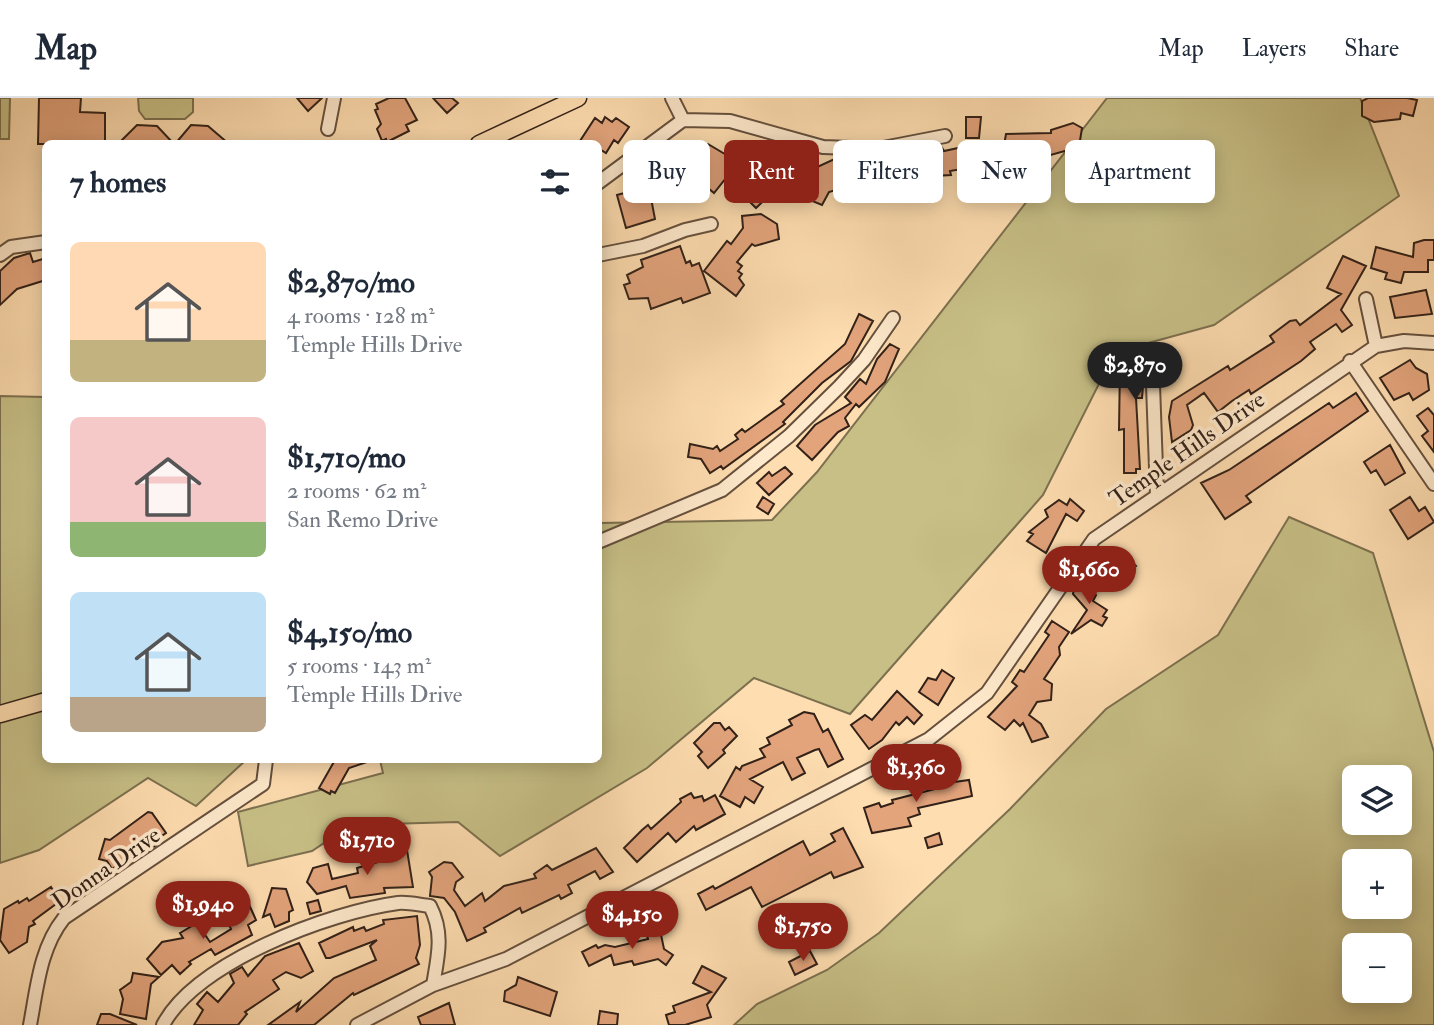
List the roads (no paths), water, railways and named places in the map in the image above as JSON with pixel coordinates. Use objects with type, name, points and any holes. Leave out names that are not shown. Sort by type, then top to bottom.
[{"type":"main road","points":[[488,140],[578,98]]},
{"type":"main road","points":[[0,714],[42,702]]},
{"type":"street","points":[[328,129],[334,98]]},
{"type":"street","points":[[672,98],[683,120]]},
{"type":"street","points":[[602,180],[683,120],[730,121],[823,148],[878,149],[945,136]]},
{"type":"street","points":[[602,254],[643,246],[712,224]]},
{"type":"street","points":[[0,255],[11,247],[42,243]]},
{"type":"street","points":[[1366,299],[1376,346]]},
{"type":"street","points":[[602,540],[722,490],[789,436],[839,387],[864,360],[892,318]]},
{"type":"street","name":"Temple Hills Drive","points":[[357,1025],[433,985],[506,960],[929,739],[987,693],[1094,539],[1350,361],[1376,346],[1404,341],[1434,343]]},
{"type":"street","points":[[1350,361],[1434,484]]},
{"type":"street","points":[[1153,385],[1157,496]]},
{"type":"street","name":"Donna Drive","points":[[30,1025],[43,957],[51,934],[64,918],[263,784],[266,763]]},
{"type":"street","points":[[163,1025],[170,1012],[188,993],[212,974],[240,958],[284,937],[400,902],[430,906],[438,922],[440,939],[433,985]]}]
